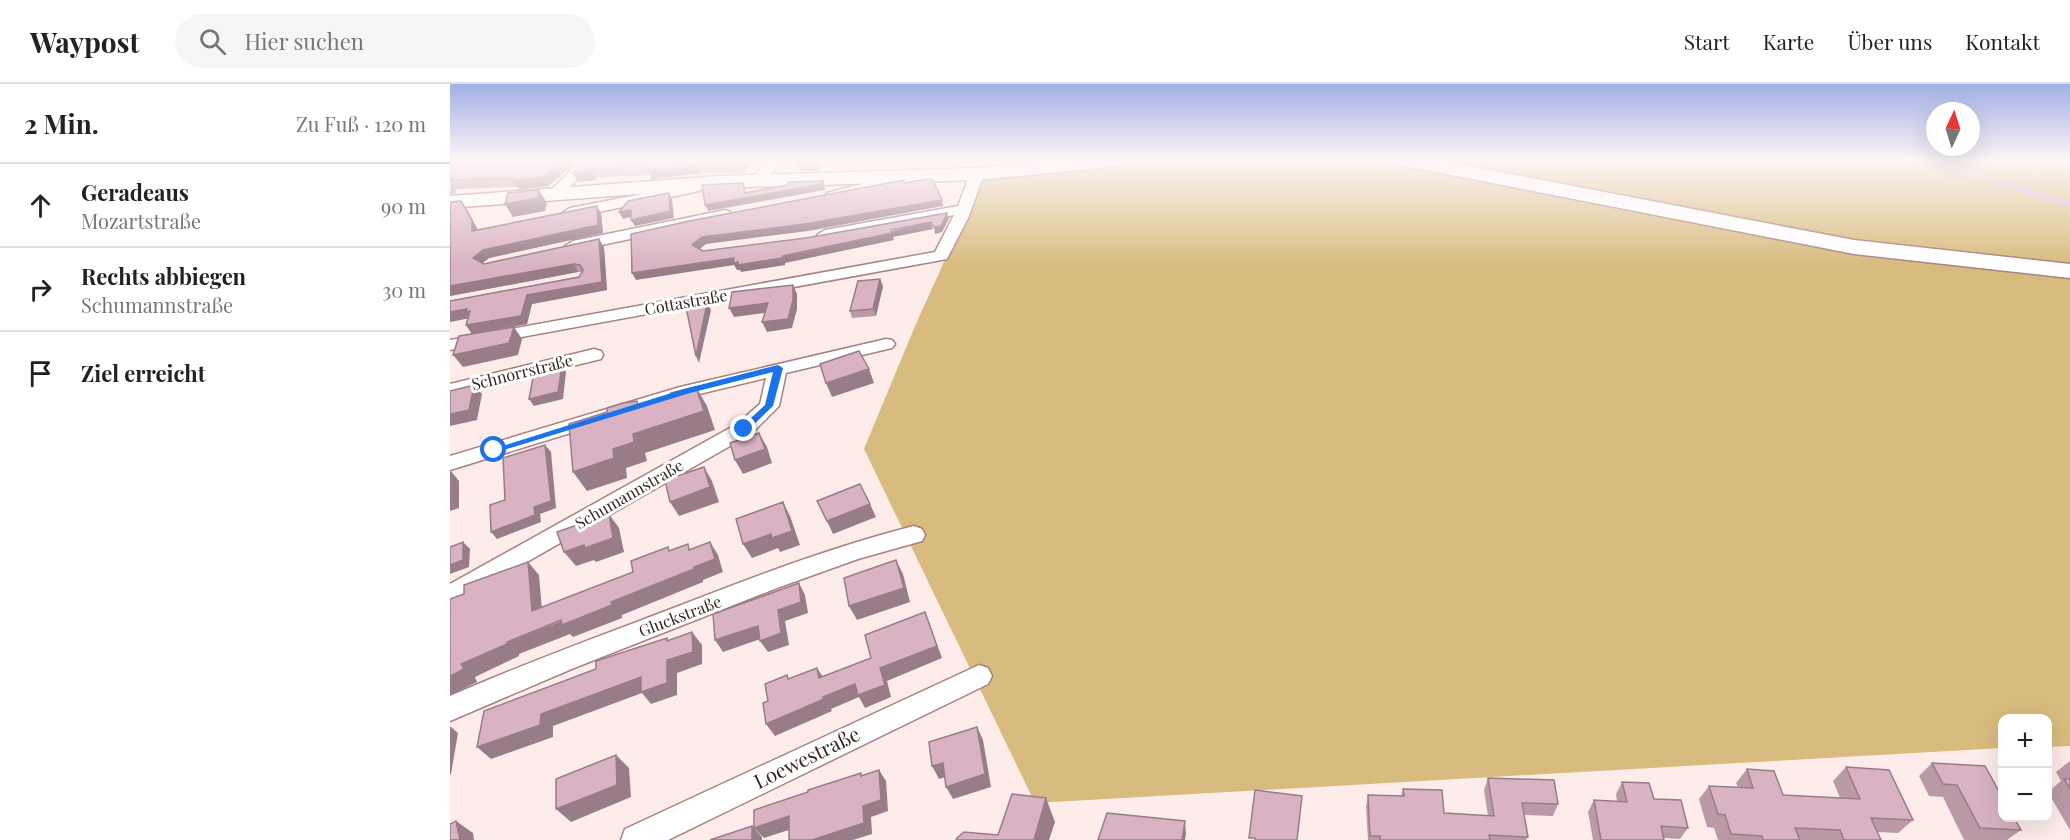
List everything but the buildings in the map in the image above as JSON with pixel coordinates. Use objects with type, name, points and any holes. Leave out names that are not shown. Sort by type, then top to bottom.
[{"type":"street","points":[[450,202],[538,195]]},
{"type":"street","points":[[584,195],[693,200],[740,213]]},
{"type":"street","points":[[556,250],[709,195]]},
{"type":"street","points":[[816,199],[830,195]]},
{"type":"street","name":"Cottastraße","points":[[450,345],[941,256],[968,195]]},
{"type":"street","points":[[1587,195],[1854,247],[2070,271]]},
{"type":"street","points":[[558,216],[693,200]]},
{"type":"street","points":[[808,238],[963,208]]},
{"type":"street","points":[[450,463],[687,391],[886,344]]},
{"type":"street","name":"Schnorrstraße","points":[[450,390],[594,355]]},
{"type":"street","name":"Schumannstraße","points":[[450,596],[744,429],[769,406],[778,368]]},
{"type":"street","name":"Gluckstraße","points":[[450,709],[565,660],[815,563],[914,535]]},
{"type":"street","name":"Loewestraße","points":[[636,840],[979,676]]},
{"type":"shaded area","points":[[974,195],[2070,195],[2070,746],[2052,747],[2052,714],[1998,714],[1998,748],[1035,803],[864,449],[915,326]]},
{"type":"waterway","points":[[2041,195],[2070,204]]},
{"type":"route","points":[[494,450],[687,391],[778,368],[769,406],[744,429]]}]
